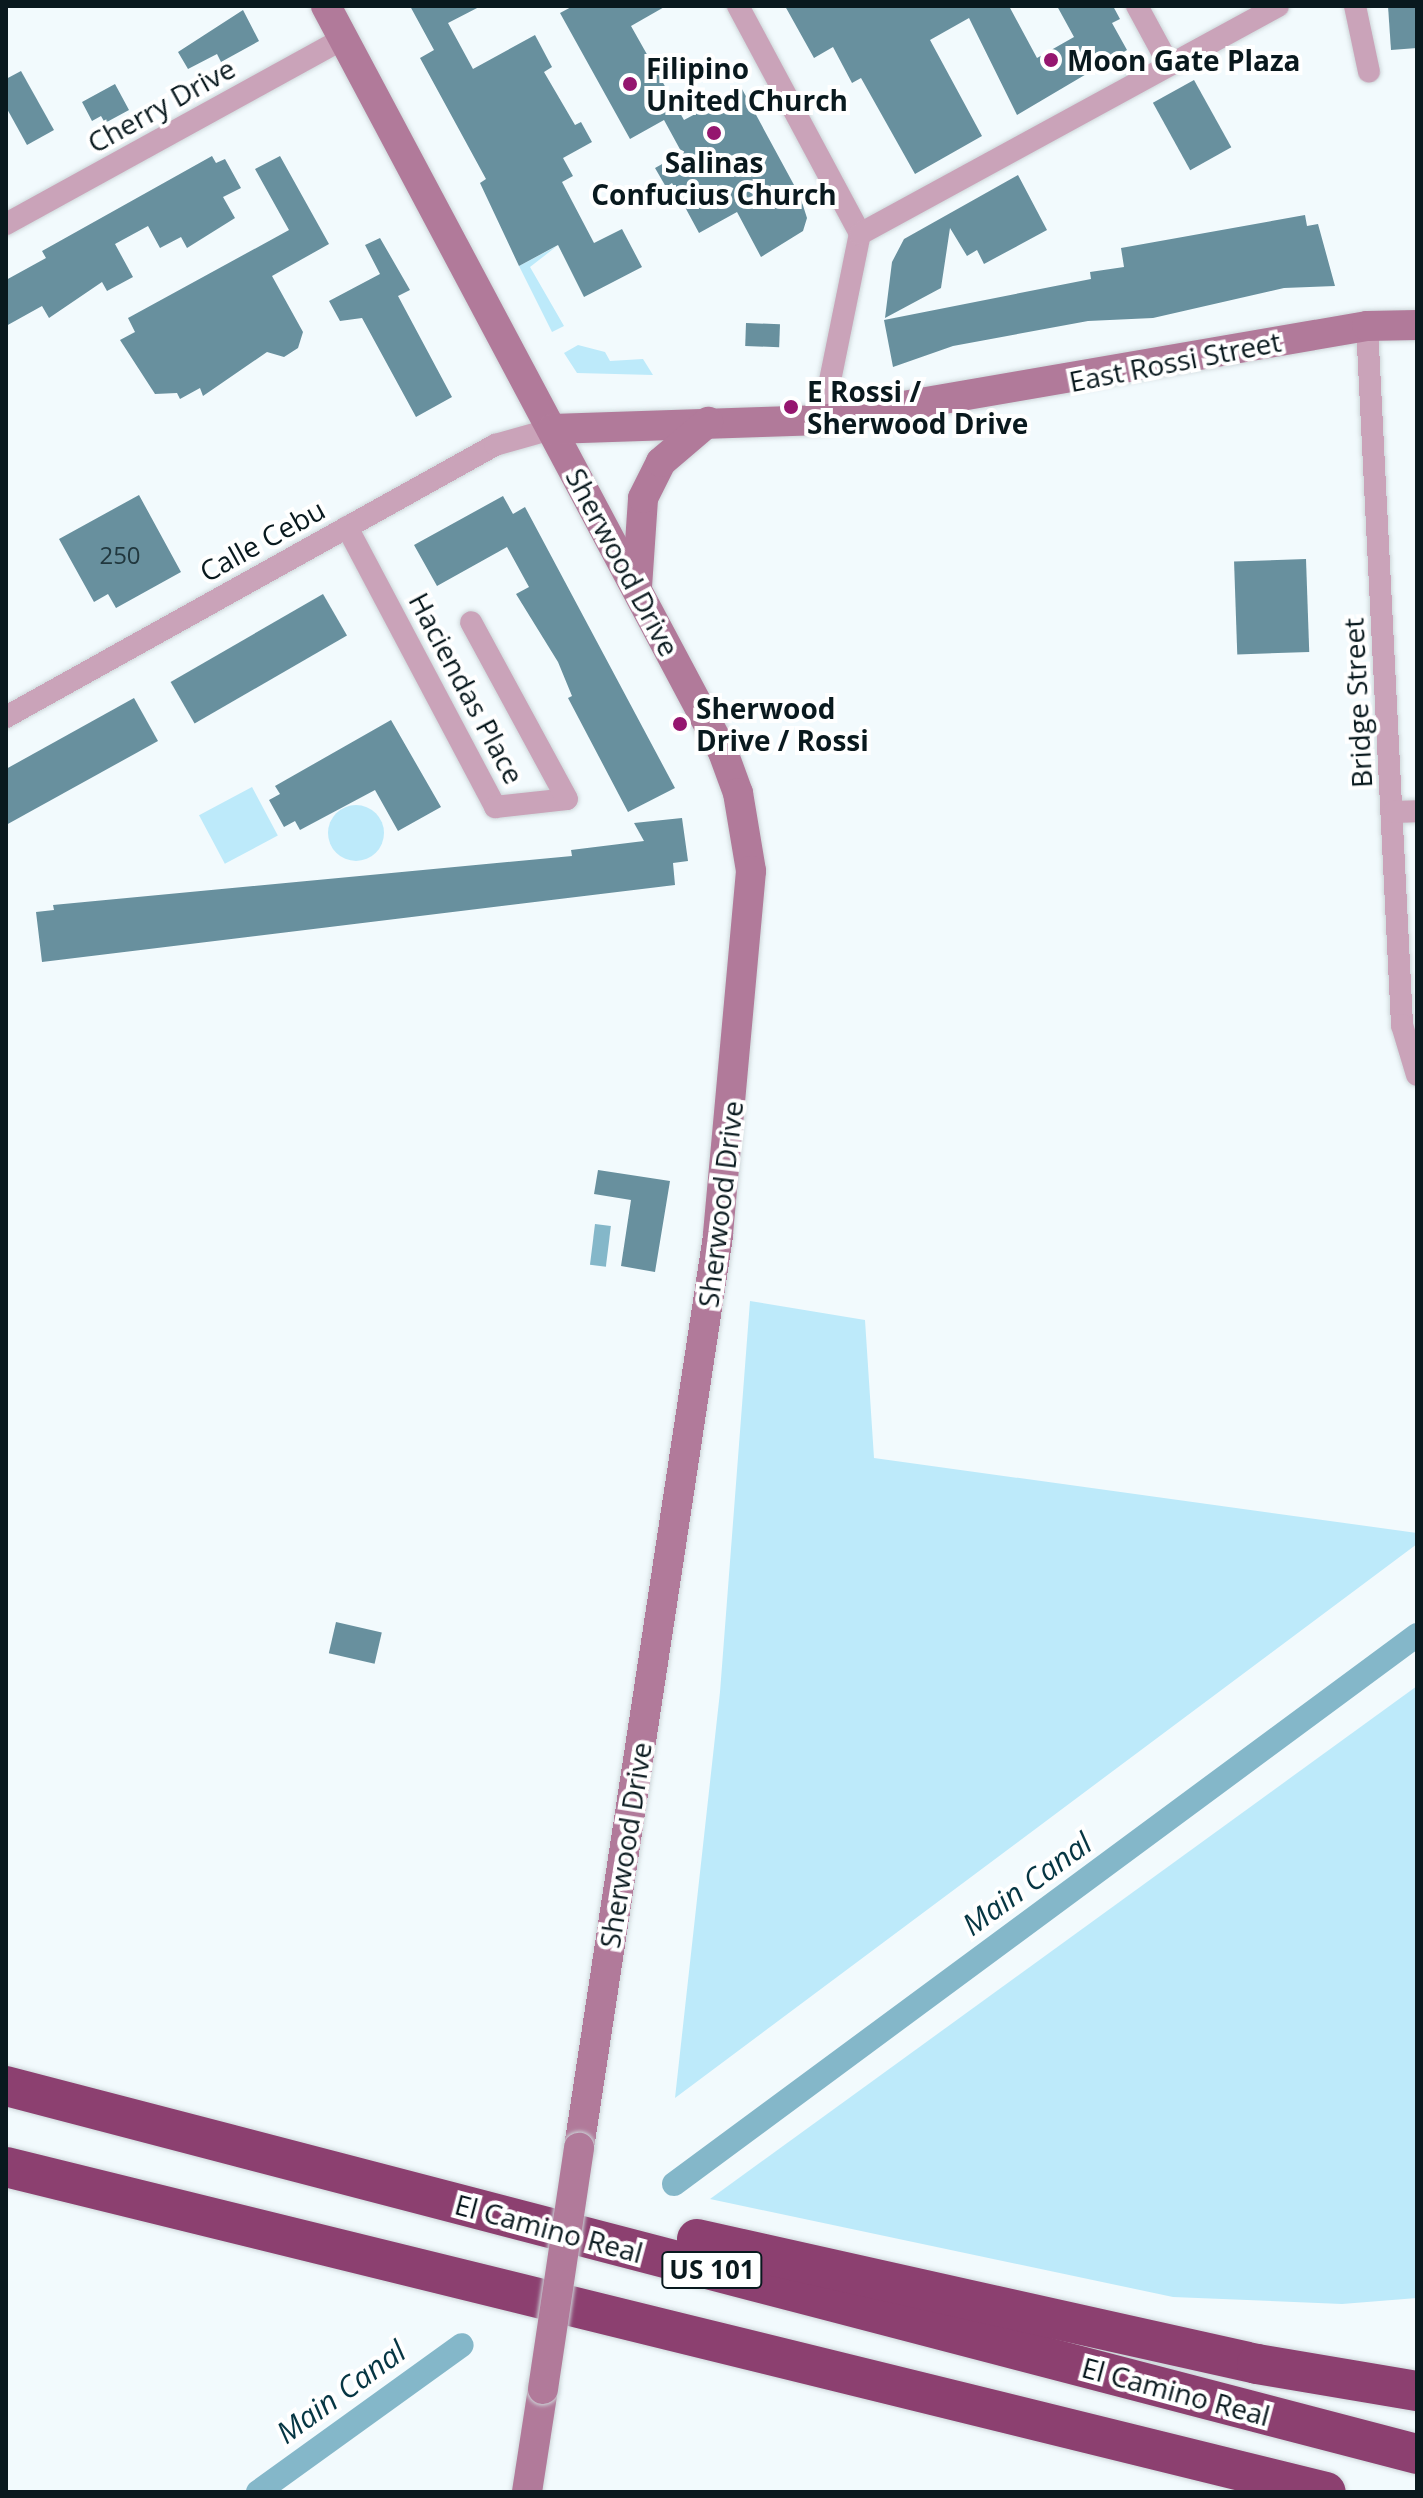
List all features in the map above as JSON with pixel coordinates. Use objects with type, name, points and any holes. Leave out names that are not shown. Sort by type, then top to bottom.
[{"type":"highway","points":[[6,2086],[1257,2364],[1417,2391]]},
{"type":"highway","name":"El Camino Real","points":[[6,2086],[1417,2454]]},
{"type":"highway","name":"US 101","points":[[6,2167],[1326,2492]]},
{"type":"highway","points":[[989,2407],[1218,2492]]},
{"type":"main road","name":"Sherwood Drive","points":[[326,6],[723,752],[738,793],[751,871],[718,1236],[527,2492]]},
{"type":"main road","name":"East Rossi Street","points":[[552,429],[822,420],[1367,326],[1417,325]]},
{"type":"main road","points":[[637,587],[643,498],[661,462],[708,422]]},
{"type":"street","points":[[738,6],[860,234],[822,420]]},
{"type":"street","points":[[1137,6],[1168,63]]},
{"type":"street","points":[[860,234],[1168,63],[1278,6]]},
{"type":"street","points":[[1355,6],[1369,72]]},
{"type":"street","name":"Cherry Drive","points":[[6,224],[344,38]]},
{"type":"street","name":"Bridge Street","points":[[1367,326],[1402,1025],[1417,1075]]},
{"type":"street","name":"Calle Cebu","points":[[6,717],[495,445],[552,429]]},
{"type":"street","name":"Haciendas Place","points":[[347,527],[495,807],[567,799],[471,622]]},
{"type":"street","points":[[1393,812],[1417,811]]},
{"type":"shaded area","points":[[557,246],[530,267],[564,326],[552,332],[519,266]]},
{"type":"shaded area","points":[[578,345],[605,352],[610,361],[643,359],[653,375],[577,373],[564,353]]},
{"type":"shaded area","points":[[252,787],[278,836],[225,864],[199,815]]},
{"type":"shaded area","points":[[356,805],[376,813],[384,833],[376,853],[356,861],[336,853],[328,833],[336,813]]},
{"type":"shaded area","points":[[595,1224],[611,1226],[606,1267],[590,1265]]},
{"type":"shaded area","points":[[750,1301],[865,1320],[874,1458],[1417,1533],[1417,1544],[675,2098],[720,1692]]},
{"type":"shaded area","points":[[1417,1686],[1417,2298],[1342,2304],[1173,2297],[710,2199]]},
{"type":"building","points":[[410,6],[481,6],[448,23],[473,69],[535,35],[552,67],[544,72],[575,125],[581,122],[592,142],[563,158],[573,176],[562,182],[594,243],[622,229],[642,267],[584,297],[558,245],[519,266],[480,183],[486,179],[420,58],[434,50]]},
{"type":"building","points":[[573,6],[666,6],[631,26],[684,120],[742,89],[800,196],[807,218],[803,231],[761,257],[737,212],[699,233],[672,183],[666,187],[655,168],[682,153],[664,120],[630,139],[560,13]]},
{"type":"building","points":[[785,6],[1009,6],[1037,58],[1074,37],[1057,6],[1113,6],[1120,19],[1112,23],[1127,50],[1017,115],[969,18],[930,40],[982,136],[915,174],[861,78],[852,83],[833,47],[814,58]]},
{"type":"building","points":[[1388,6],[1417,6],[1417,48],[1391,50]]},
{"type":"building","points":[[243,10],[259,41],[221,62],[217,54],[188,69],[178,52]]},
{"type":"building","points":[[21,71],[54,130],[27,145],[6,107],[6,79]]},
{"type":"building","points":[[1194,80],[1231,147],[1190,170],[1153,103]]},
{"type":"building","points":[[115,84],[129,110],[105,123],[101,116],[92,121],[82,102]]},
{"type":"building","points":[[212,156],[216,163],[225,159],[241,188],[223,197],[235,218],[187,248],[181,237],[160,248],[148,226],[115,244],[133,277],[107,291],[102,282],[49,318],[42,306],[6,326],[6,280],[46,258],[42,251]]},
{"type":"building","points":[[280,156],[329,244],[272,276],[303,332],[298,348],[284,357],[267,352],[203,396],[200,388],[180,399],[177,393],[155,394],[120,340],[135,332],[128,318],[289,230],[255,169]]},
{"type":"building","points":[[1018,175],[1047,230],[984,264],[977,250],[967,256],[950,228],[941,288],[885,318],[892,262],[904,239]]},
{"type":"building","points":[[1305,215],[1307,226],[1318,224],[1335,286],[1284,288],[1153,318],[1088,321],[953,346],[893,367],[884,320],[1091,279],[1090,272],[1124,267],[1121,248]]},
{"type":"building","points":[[380,238],[410,290],[398,296],[452,397],[416,417],[362,318],[340,321],[329,301],[380,274],[365,245]]},
{"type":"building","points":[[746,323],[780,324],[779,347],[745,346]]},
{"type":"building","points":[[139,495],[181,572],[116,608],[108,594],[94,602],[59,539]]},
{"type":"building","points":[[503,496],[513,514],[525,507],[675,788],[628,812],[568,698],[572,696],[558,662],[516,594],[529,587],[507,547],[437,586],[414,545]]},
{"type":"building","points":[[1306,559],[1309,652],[1237,654],[1234,562]]},
{"type":"building","points":[[323,594],[347,636],[195,724],[171,682]]},
{"type":"building","points":[[134,698],[158,741],[6,825],[6,769]]},
{"type":"building","points":[[391,720],[441,807],[398,831],[375,790],[300,830],[295,821],[284,827],[269,800],[280,794],[275,786]]},
{"type":"building","points":[[682,818],[688,861],[673,863],[675,885],[42,962],[36,912],[54,910],[53,905],[572,856],[571,850],[644,841],[634,823]]},
{"type":"building","points":[[598,1170],[670,1181],[655,1272],[621,1266],[631,1200],[594,1194]]},
{"type":"building","points":[[336,1622],[382,1633],[375,1664],[329,1653]]},
{"type":"waterway","name":"Main Canal","points":[[674,2184],[1417,1635]]},
{"type":"waterway","name":"Main Canal","points":[[258,2492],[462,2345]]},
{"type":"place","name":"Moon Gate Plaza","points":[[1051,60]]},
{"type":"place","name":"Filipino United Church","points":[[630,84]]},
{"type":"place","name":"Salinas Confucius Church","points":[[714,133]]},
{"type":"place","name":"E Rossi / Sherwood Drive","points":[[791,407]]},
{"type":"place","name":"Sherwood Drive / Rossi","points":[[680,724]]}]
